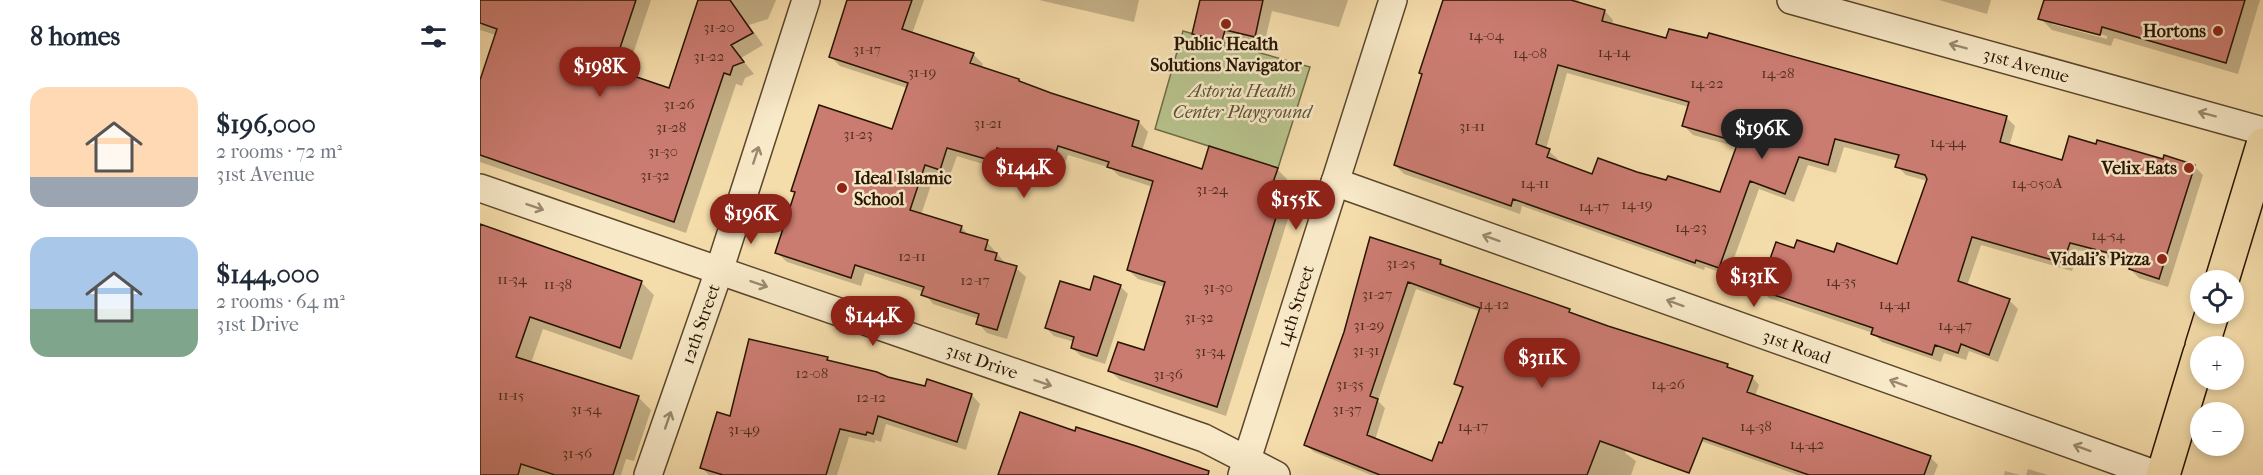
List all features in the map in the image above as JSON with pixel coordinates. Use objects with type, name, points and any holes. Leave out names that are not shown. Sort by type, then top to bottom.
[{"type":"main road","points":[[2225,270],[2263,145]]},
{"type":"main road","points":[[2163,475],[2190,385]]},
{"type":"street","name":"12th Street","points":[[648,475],[719,271],[806,0]]},
{"type":"street","name":"14th Street","points":[[1244,467],[1393,0]]},
{"type":"street","name":"31st Avenue","points":[[1791,0],[2263,131]]},
{"type":"street","name":"31st Road","points":[[1335,182],[2157,475]]},
{"type":"street","name":"31st Drive","points":[[480,188],[1204,438],[1244,467],[1276,475]]},
{"type":"green space","name":"Astoria Health Center Playground","points":[[1183,31],[1310,67],[1278,168],[1155,129]]},
{"type":"building","points":[[480,0],[636,0],[613,69],[669,88],[698,0],[730,0],[753,33],[731,45],[744,62],[733,66],[730,75],[724,73],[674,222],[480,155],[480,80],[497,29],[480,23]]},
{"type":"building","points":[[847,0],[912,0],[902,29],[974,53],[970,63],[1019,79],[1019,81],[1051,93],[1139,121],[1132,146],[1202,169],[1209,146],[1278,168],[1270,191],[1283,195],[1217,407],[1108,371],[1118,342],[1144,350],[1165,282],[1127,270],[1153,181],[1107,167],[1109,162],[1058,146],[1052,165],[997,148],[993,161],[947,148],[940,170],[925,165],[910,210],[962,226],[960,232],[988,240],[985,250],[997,253],[995,260],[1017,266],[997,330],[976,324],[979,314],[921,295],[924,287],[855,265],[851,278],[775,253],[795,192],[791,191],[819,105],[892,129],[908,83],[829,57]]},
{"type":"building","name":"Public Health Solutions Navigator","points":[[1200,0],[1263,0],[1255,37],[1225,30],[1222,41],[1192,34]]},
{"type":"building","points":[[1443,0],[1571,0],[1605,10],[1602,21],[1666,38],[1669,29],[1707,38],[1709,33],[2007,116],[2000,142],[2062,160],[2069,136],[2096,144],[2097,140],[2163,159],[2164,155],[2195,165],[2159,279],[2129,269],[2132,259],[2070,243],[2063,263],[1972,237],[1958,281],[2010,299],[1989,355],[1961,344],[1958,353],[1935,345],[1932,355],[1871,334],[1873,328],[1759,290],[1776,242],[1794,248],[1797,240],[1834,252],[1837,243],[1897,264],[1927,179],[1925,175],[1895,167],[1899,155],[1835,139],[1828,165],[1799,157],[1785,194],[1750,181],[1719,268],[1696,260],[1695,263],[1513,199],[1511,206],[1394,165],[1422,74],[1419,73]],"holes":[[[1558,65],[1689,102],[1682,126],[1738,142],[1720,192],[1668,176],[1666,180],[1637,172],[1598,158],[1592,174],[1547,157],[1550,149],[1536,144]]]},
{"type":"building","points":[[2044,0],[2245,0],[2226,63],[2102,27],[2100,35],[2038,19]]},
{"type":"building","points":[[480,224],[642,281],[620,348],[530,317],[516,357],[639,396],[613,475],[555,475],[521,464],[518,475],[480,475]]},
{"type":"building","points":[[1370,237],[1441,260],[1440,264],[1570,309],[1569,312],[1608,326],[1728,364],[1727,367],[1753,376],[1747,392],[1931,456],[1924,475],[1809,475],[1703,438],[1689,473],[1600,441],[1587,475],[1380,475],[1304,445],[1344,332]],"holes":[[[1408,282],[1480,308],[1454,384],[1463,387],[1442,443],[1439,442],[1432,461],[1367,435],[1378,399],[1370,396]]]},
{"type":"building","points":[[1094,276],[1121,285],[1097,356],[1071,348],[1074,337],[1045,328],[1060,281],[1090,290]]},
{"type":"building","points":[[749,339],[828,357],[827,360],[925,386],[927,379],[972,394],[957,442],[878,416],[873,434],[867,432],[866,435],[840,429],[826,475],[723,475],[700,468],[717,412],[730,416]]},
{"type":"building","points":[[1020,412],[1075,431],[1076,427],[1136,446],[1209,471],[1208,475],[998,475]]},
{"type":"place","name":"Public Health Solutions Navigator","points":[[1226,24]]},
{"type":"place","name":"Hortons","points":[[2218,31]]},
{"type":"place","name":"Velix Eats","points":[[2189,168]]},
{"type":"place","name":"Ideal Islamic School","points":[[842,188]]},
{"type":"place","name":"Vidali’s Pizza","points":[[2162,259]]}]
